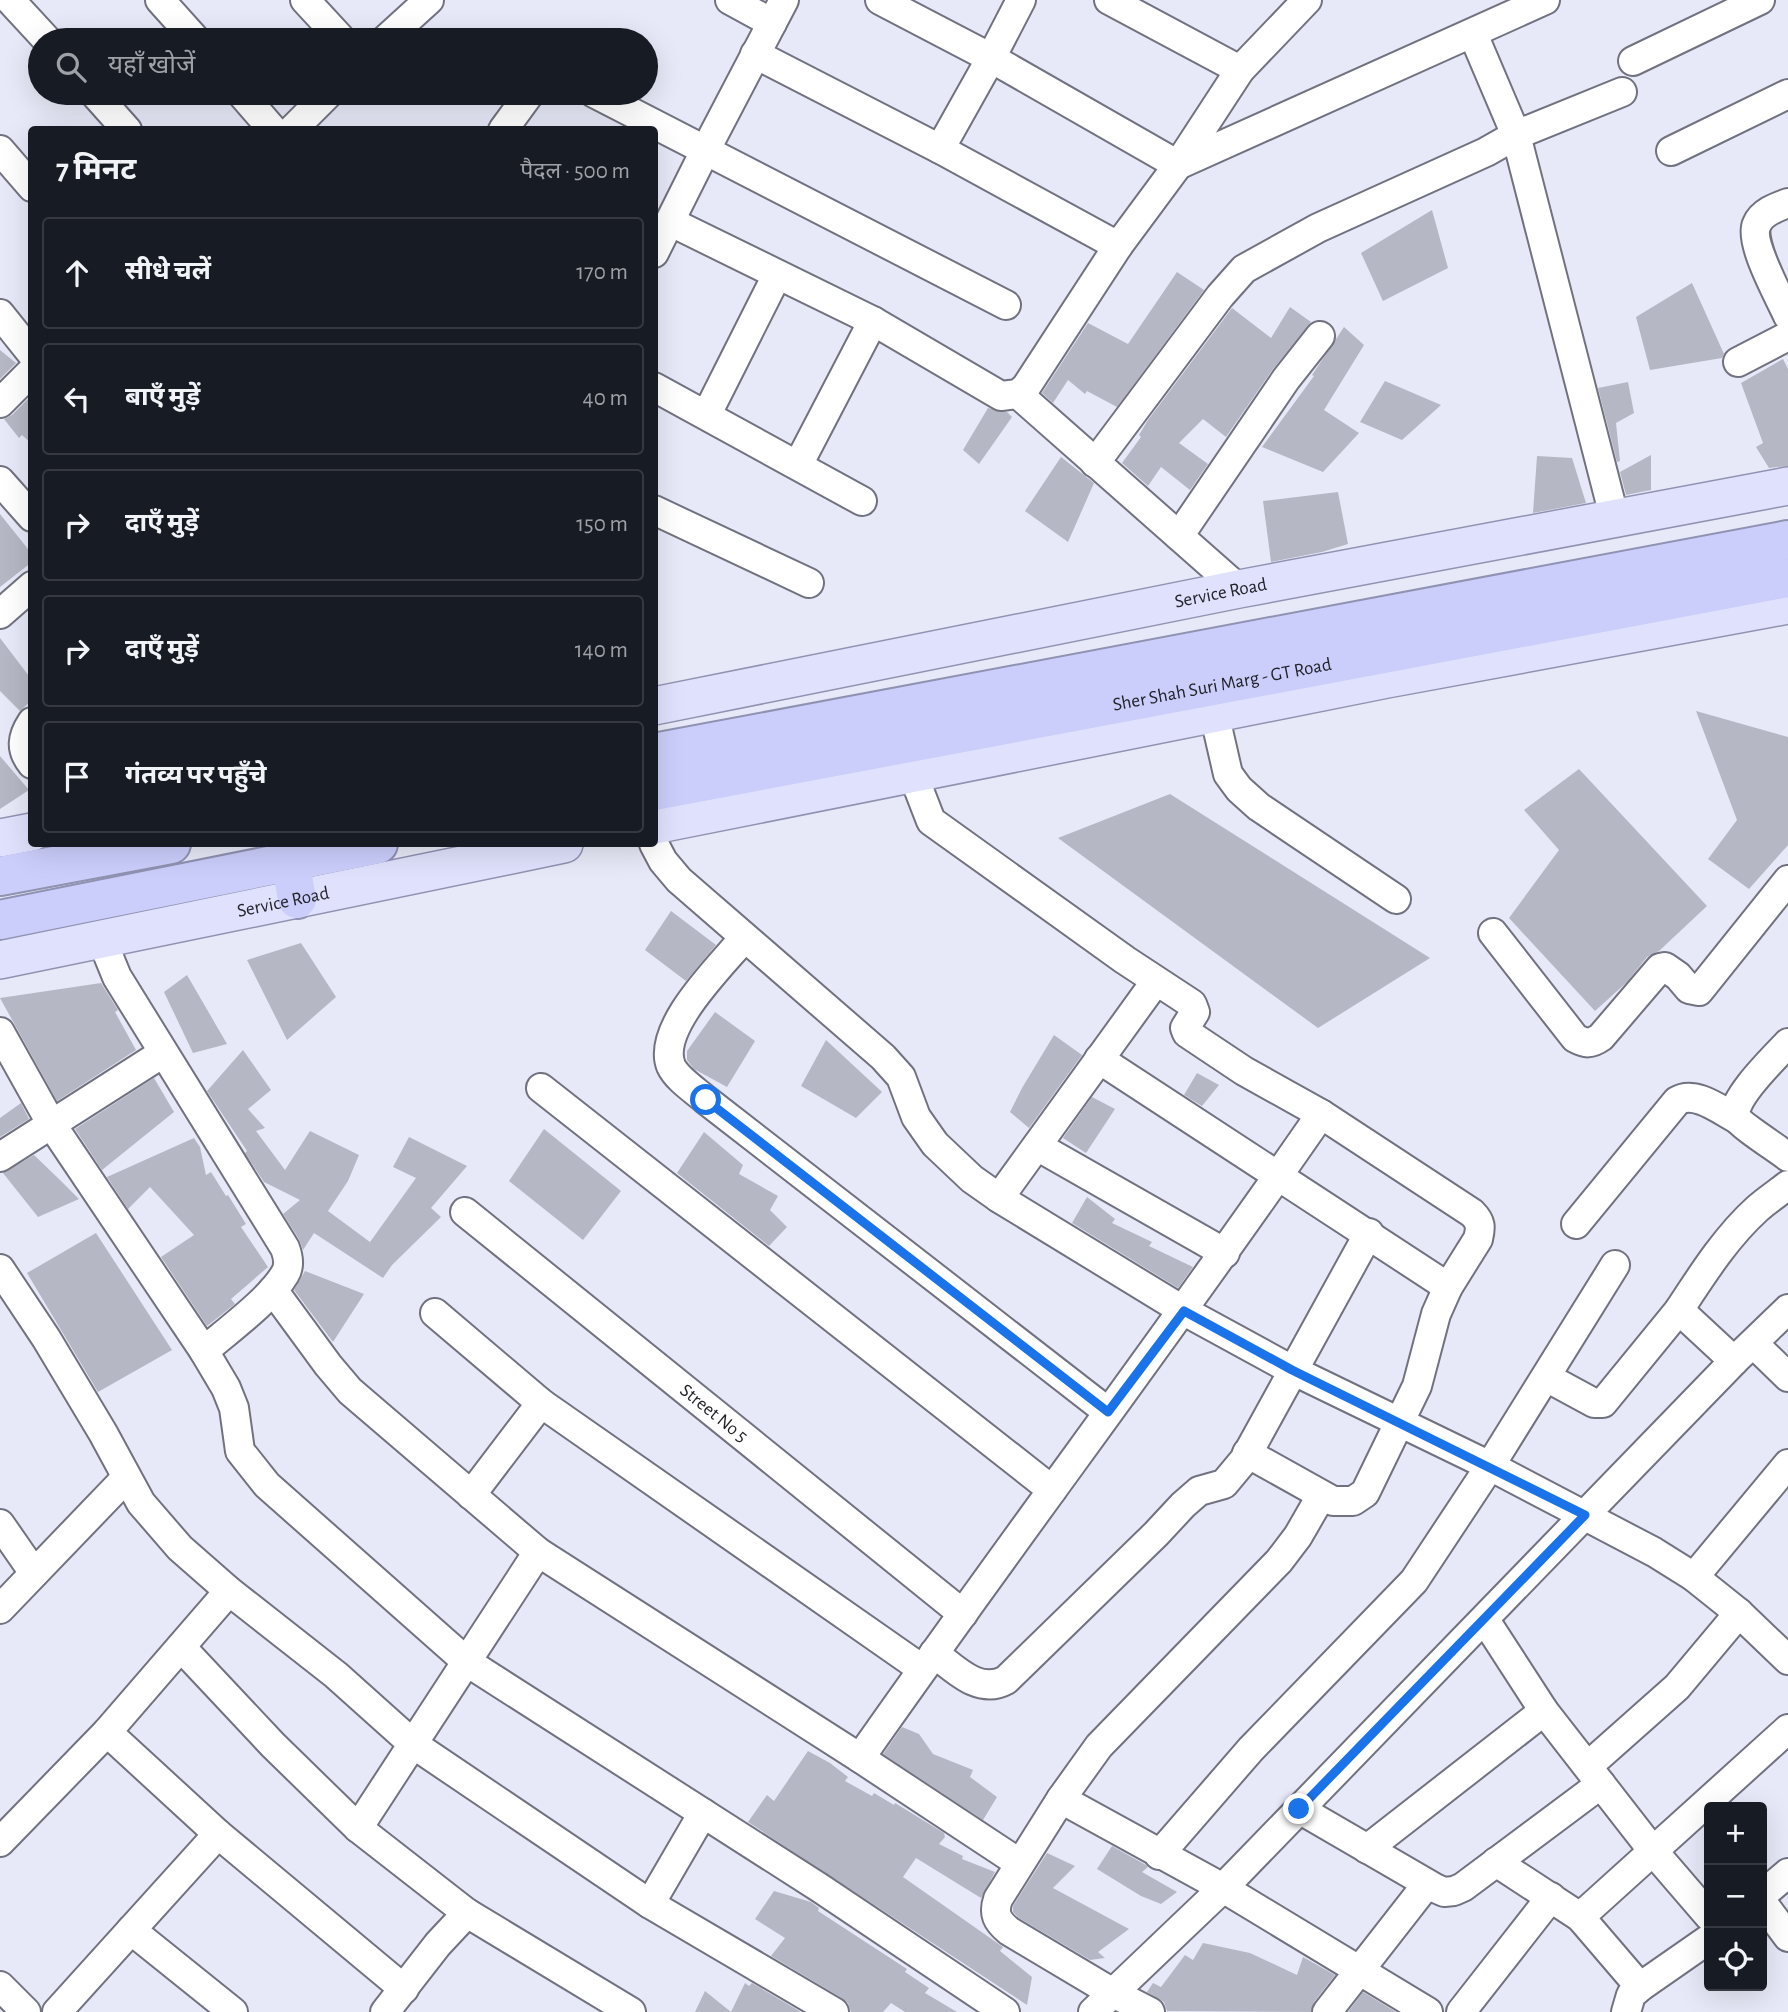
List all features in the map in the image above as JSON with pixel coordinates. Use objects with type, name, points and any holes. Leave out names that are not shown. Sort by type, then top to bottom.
[{"type":"highway","name":"Sher Shah Suri Marg - GT Road","points":[[658,752],[1788,540]]},
{"type":"highway","name":"Sher Shah Suri Marg - GT Road","points":[[658,791],[1788,578]]},
{"type":"highway","points":[[0,876],[155,847]]},
{"type":"highway","points":[[0,920],[362,847]]},
{"type":"highway","points":[[290,860],[297,900]]},
{"type":"main road","name":"Service Road","points":[[658,705],[1239,589],[1788,486]]},
{"type":"main road","points":[[658,824],[1214,713],[1788,605]]},
{"type":"main road","points":[[0,838],[28,833]]},
{"type":"main road","name":"Service Road","points":[[0,960],[550,847]]},
{"type":"street","points":[[10,0],[36,28]]},
{"type":"street","points":[[160,0],[185,28]]},
{"type":"street","points":[[305,0],[331,28]]},
{"type":"street","points":[[398,28],[429,0]]},
{"type":"street","points":[[658,246],[778,11],[730,0]]},
{"type":"street","points":[[880,0],[991,58],[1178,165]]},
{"type":"street","points":[[940,149],[1021,0]]},
{"type":"street","points":[[1109,0],[1240,70]]},
{"type":"street","points":[[671,222],[873,321],[1001,396],[1018,394],[1026,387],[1118,246],[1178,165],[1240,70],[1307,0]]},
{"type":"street","points":[[1633,61],[1760,0]]},
{"type":"street","points":[[1178,165],[1474,34],[1530,3]]},
{"type":"street","points":[[1474,34],[1516,135],[1615,520]]},
{"type":"street","points":[[755,54],[940,149],[1118,246]]},
{"type":"street","points":[[1094,463],[1220,296],[1244,270],[1318,228],[1474,158],[1516,135],[1622,92]]},
{"type":"street","points":[[1671,151],[1788,94]]},
{"type":"street","points":[[105,105],[123,126]]},
{"type":"street","points":[[251,105],[270,126]]},
{"type":"street","points":[[296,126],[317,105]]},
{"type":"street","points":[[506,126],[521,105]]},
{"type":"street","points":[[617,105],[657,126]]},
{"type":"street","points":[[658,126],[1006,306]]},
{"type":"street","points":[[0,150],[28,182]]},
{"type":"street","points":[[1788,202],[1763,215],[1754,232],[1757,246],[1788,316]]},
{"type":"street","points":[[707,414],[777,275]]},
{"type":"street","points":[[0,314],[28,349]]},
{"type":"street","points":[[798,465],[873,321]]},
{"type":"street","points":[[1179,537],[1286,379],[1320,336]]},
{"type":"street","points":[[1738,362],[1788,336]]},
{"type":"street","points":[[0,403],[28,376]]},
{"type":"street","points":[[658,389],[862,501]]},
{"type":"street","points":[[1018,394],[1239,589]]},
{"type":"street","points":[[0,481],[28,512]]},
{"type":"street","points":[[658,512],[809,583]]},
{"type":"street","points":[[0,614],[28,590]]},
{"type":"street","points":[[1214,713],[1228,774],[1240,789],[1259,807],[1396,899]]},
{"type":"street","points":[[28,728],[24,734],[23,746],[28,756]]},
{"type":"street","points":[[912,772],[931,821],[1194,1006],[1195,1012],[1185,1028],[1187,1033],[1244,1071],[1321,1114],[1479,1220],[1478,1239],[1448,1287],[1436,1314],[1417,1386],[1365,1493],[1353,1502],[1345,1503],[1321,1496],[1247,1453]]},
{"type":"street","points":[[656,847],[679,880],[883,1057],[901,1077],[916,1117],[929,1137],[972,1179],[1184,1311],[1292,1370],[1585,1515],[1693,1577],[1740,1613],[1787,1656]]},
{"type":"street","points":[[1493,933],[1576,1038],[1584,1043],[1592,1043],[1601,1037],[1660,968],[1671,970],[1689,989],[1699,991],[1788,880]]},
{"type":"street","points":[[104,938],[117,977],[289,1257],[287,1272],[273,1290],[204,1351]]},
{"type":"street","points":[[744,938],[691,1001],[676,1027],[667,1052],[672,1069],[706,1100],[1108,1412]]},
{"type":"street","points":[[999,1198],[1156,981]]},
{"type":"street","points":[[0,1032],[52,1125],[226,1388],[233,1408],[240,1451],[267,1485],[467,1662],[820,1888],[1005,2012]]},
{"type":"street","points":[[1737,1119],[1735,1107],[1748,1087],[1788,1043]]},
{"type":"street","points":[[0,1157],[163,1053]]},
{"type":"street","points":[[1100,1059],[1448,1287]]},
{"type":"street","points":[[541,1088],[1052,1490]]},
{"type":"street","points":[[1576,1224],[1677,1101],[1688,1097],[1737,1119],[1788,1157]]},
{"type":"street","points":[[860,1758],[1108,1412],[1184,1311],[1321,1114]]},
{"type":"street","points":[[1037,1146],[1225,1253]]},
{"type":"street","points":[[1546,1377],[1594,1403],[1603,1403],[1679,1310],[1706,1269],[1744,1223],[1788,1185]]},
{"type":"street","name":"Street No 5","points":[[464,1212],[963,1614]]},
{"type":"street","points":[[435,1313],[541,1403],[928,1661],[977,1683],[988,1685],[1006,1680],[1146,1544],[1182,1505],[1199,1491],[1224,1484],[1235,1474],[1368,1233]]},
{"type":"street","points":[[1159,1855],[1251,1749],[1414,1581],[1490,1466],[1615,1265]]},
{"type":"street","points":[[0,1269],[46,1338],[103,1433],[126,1478],[155,1520],[180,1548],[229,1591],[336,1675],[412,1744],[650,1904],[834,2012]]},
{"type":"street","points":[[273,1290],[350,1391],[538,1552],[1019,1863]]},
{"type":"street","points":[[1103,2003],[1223,1888],[1788,1309]]},
{"type":"street","points":[[1679,1310],[1788,1377]]},
{"type":"street","points":[[471,1495],[541,1403]]},
{"type":"street","points":[[1693,1577],[1788,1464]]},
{"type":"street","points":[[0,1609],[126,1478]]},
{"type":"street","points":[[1150,2012],[1103,2003],[999,1923],[994,1911],[1019,1863],[1099,1746],[1279,1561],[1298,1536],[1321,1496]]},
{"type":"street","points":[[0,1524],[34,1573]]},
{"type":"street","points":[[358,1828],[538,1552]]},
{"type":"street","points":[[0,1842],[107,1732],[229,1591]]},
{"type":"street","points":[[1299,1809],[1427,1884],[1444,1892],[1464,1887],[1595,1775],[1740,1613]]},
{"type":"street","points":[[1485,1620],[1544,1711],[1653,1851],[1704,1910]]},
{"type":"street","points":[[181,1647],[273,1745],[358,1828],[467,1913],[591,2003],[631,2012]]},
{"type":"street","points":[[1367,1849],[1544,1711]]},
{"type":"street","points":[[1580,1917],[1788,1729]]},
{"type":"street","points":[[107,1732],[218,1834],[404,1989]]},
{"type":"street","points":[[1061,1799],[1223,1888],[1428,2012]]},
{"type":"street","points":[[650,1904],[703,1813]]},
{"type":"street","points":[[57,2012],[218,1834]]},
{"type":"street","points":[[1496,1861],[1580,1917],[1628,2003],[1704,1943]]},
{"type":"street","points":[[1767,1891],[1788,1873]]},
{"type":"street","points":[[1327,2012],[1427,1884]]},
{"type":"street","points":[[1461,2012],[1552,1897]]},
{"type":"street","points":[[1767,1909],[1788,1937]]},
{"type":"street","points":[[385,2012],[467,1913]]},
{"type":"street","points":[[131,1930],[233,2012]]},
{"type":"street","points":[[0,1986],[26,2012]]},
{"type":"building","points":[[1432,210],[1448,268],[1383,301],[1361,253]]},
{"type":"building","points":[[1177,272],[1204,290],[1117,407],[1087,391],[1085,394],[1068,380],[1053,403],[1042,393],[1088,323],[1128,344]]},
{"type":"building","points":[[1692,283],[1724,354],[1722,358],[1650,370],[1636,317]]},
{"type":"building","points":[[1290,307],[1311,322],[1273,369],[1226,437],[1203,419],[1179,443],[1208,464],[1190,490],[1161,467],[1148,486],[1122,463],[1141,437],[1139,435],[1148,420],[1232,308],[1271,338]]},
{"type":"building","points":[[1344,327],[1364,345],[1324,410],[1359,433],[1323,472],[1262,447],[1314,376],[1312,375]]},
{"type":"building","points":[[0,350],[16,363],[0,379]]},
{"type":"building","points":[[1783,359],[1788,369],[1788,466],[1769,468],[1756,447],[1763,443],[1741,383]]},
{"type":"building","points":[[1385,381],[1441,405],[1402,440],[1360,422]]},
{"type":"building","points":[[1628,382],[1634,413],[1616,423],[1620,461],[1617,462],[1598,388]]},
{"type":"building","points":[[28,399],[28,440],[22,435],[19,438],[4,419]]},
{"type":"building","points":[[988,408],[1007,412],[1012,417],[979,464],[963,450]]},
{"type":"building","points":[[1651,455],[1651,490],[1626,495],[1620,472]]},
{"type":"building","points":[[1537,456],[1572,458],[1586,503],[1533,513]]},
{"type":"building","points":[[1061,457],[1094,483],[1068,542],[1025,511]]},
{"type":"building","points":[[1338,492],[1348,544],[1271,562],[1263,501]]},
{"type":"building","points":[[0,514],[28,549],[28,565],[0,587]]},
{"type":"building","points":[[0,638],[28,675],[28,704],[20,711],[0,691]]},
{"type":"building","points":[[1696,711],[1788,737],[1788,845],[1749,889],[1708,859],[1737,820]]},
{"type":"building","points":[[0,756],[28,791],[0,809]]},
{"type":"building","points":[[1579,769],[1707,906],[1659,951],[1647,957],[1627,982],[1595,1011],[1509,918],[1559,850],[1524,810]]},
{"type":"building","points":[[1170,794],[1430,958],[1318,1028],[1058,838]]},
{"type":"building","points":[[671,911],[716,945],[686,981],[645,950]]},
{"type":"building","points":[[301,943],[336,997],[287,1040],[247,960]]},
{"type":"building","points":[[187,975],[227,1044],[193,1053],[164,992]]},
{"type":"building","points":[[101,983],[118,1010],[115,1012],[136,1050],[57,1101],[0,998]]},
{"type":"building","points":[[715,1012],[755,1041],[727,1087],[694,1069],[687,1060],[687,1051]]},
{"type":"building","points":[[1054,1035],[1082,1055],[1029,1128],[1010,1112]]},
{"type":"building","points":[[826,1040],[882,1092],[856,1118],[801,1086]]},
{"type":"building","points":[[243,1050],[271,1090],[248,1109],[265,1128],[256,1131],[285,1170],[310,1131],[359,1155],[348,1181],[328,1211],[370,1242],[416,1178],[393,1167],[409,1137],[467,1166],[431,1208],[441,1217],[392,1265],[383,1278],[314,1233],[303,1250],[283,1214],[300,1200],[264,1182],[207,1091]]},
{"type":"building","points":[[1197,1073],[1219,1085],[1202,1106],[1184,1095]]},
{"type":"building","points":[[154,1078],[174,1112],[102,1170],[75,1129]]},
{"type":"building","points":[[1092,1097],[1115,1109],[1086,1153],[1063,1138]]},
{"type":"building","points":[[21,1103],[29,1119],[0,1137],[0,1118]]},
{"type":"building","points":[[544,1129],[621,1191],[583,1240],[509,1181]]},
{"type":"building","points":[[704,1132],[743,1165],[739,1174],[778,1196],[770,1210],[787,1227],[769,1246],[677,1173]]},
{"type":"building","points":[[194,1138],[200,1147],[206,1175],[211,1172],[226,1196],[228,1195],[246,1224],[241,1227],[268,1267],[231,1299],[235,1304],[207,1326],[161,1257],[194,1235],[150,1187],[128,1209],[107,1177]]},
{"type":"building","points":[[34,1155],[79,1199],[38,1217],[3,1173]]},
{"type":"building","points":[[1087,1197],[1115,1219],[1112,1223],[1152,1242],[1149,1246],[1193,1267],[1178,1288],[1072,1223]]},
{"type":"building","points":[[96,1233],[172,1350],[98,1392],[27,1273]]},
{"type":"building","points":[[305,1271],[364,1294],[333,1342],[294,1290]]},
{"type":"building","points":[[902,1727],[919,1734],[933,1754],[973,1770],[970,1777],[997,1797],[983,1820],[883,1754]]},
{"type":"building","points":[[808,1751],[848,1777],[845,1781],[872,1796],[874,1793],[894,1805],[895,1803],[944,1833],[945,1837],[939,1844],[963,1856],[962,1859],[995,1872],[981,1898],[916,1858],[903,1877],[1003,1947],[1000,1951],[1032,1977],[1027,2005],[748,1822],[767,1795],[774,1801]]},
{"type":"building","points":[[1112,1846],[1146,1865],[1148,1867],[1142,1872],[1177,1892],[1161,1904],[1141,1896],[1097,1869]]},
{"type":"building","points":[[1047,1853],[1075,1866],[1053,1888],[1129,1929],[1098,1952],[1105,1958],[1090,1960],[1013,1912],[1013,1906]]},
{"type":"building","points":[[774,1891],[811,1902],[819,1908],[818,1911],[907,1969],[905,1972],[929,1988],[925,1993],[957,2012],[905,2012],[891,2003],[883,2012],[851,2012],[848,2003],[842,1998],[771,1956],[785,1938],[755,1919]]},
{"type":"building","points":[[1203,1943],[1250,1953],[1297,1975],[1303,1957],[1335,1975],[1314,2002],[1311,2012],[1167,2011],[1164,2002],[1147,1992],[1153,1983],[1161,1987],[1185,1955],[1193,1960]]},
{"type":"building","points":[[745,1983],[749,1986],[752,1983],[801,2012],[731,2012]]},
{"type":"building","points":[[705,1991],[731,2012],[695,2012]]},
{"type":"building","points":[[1363,1992],[1396,2012],[1348,2012]]},
{"type":"route","points":[[706,1100],[1108,1412],[1184,1311],[1292,1370],[1585,1515],[1299,1809]]}]
